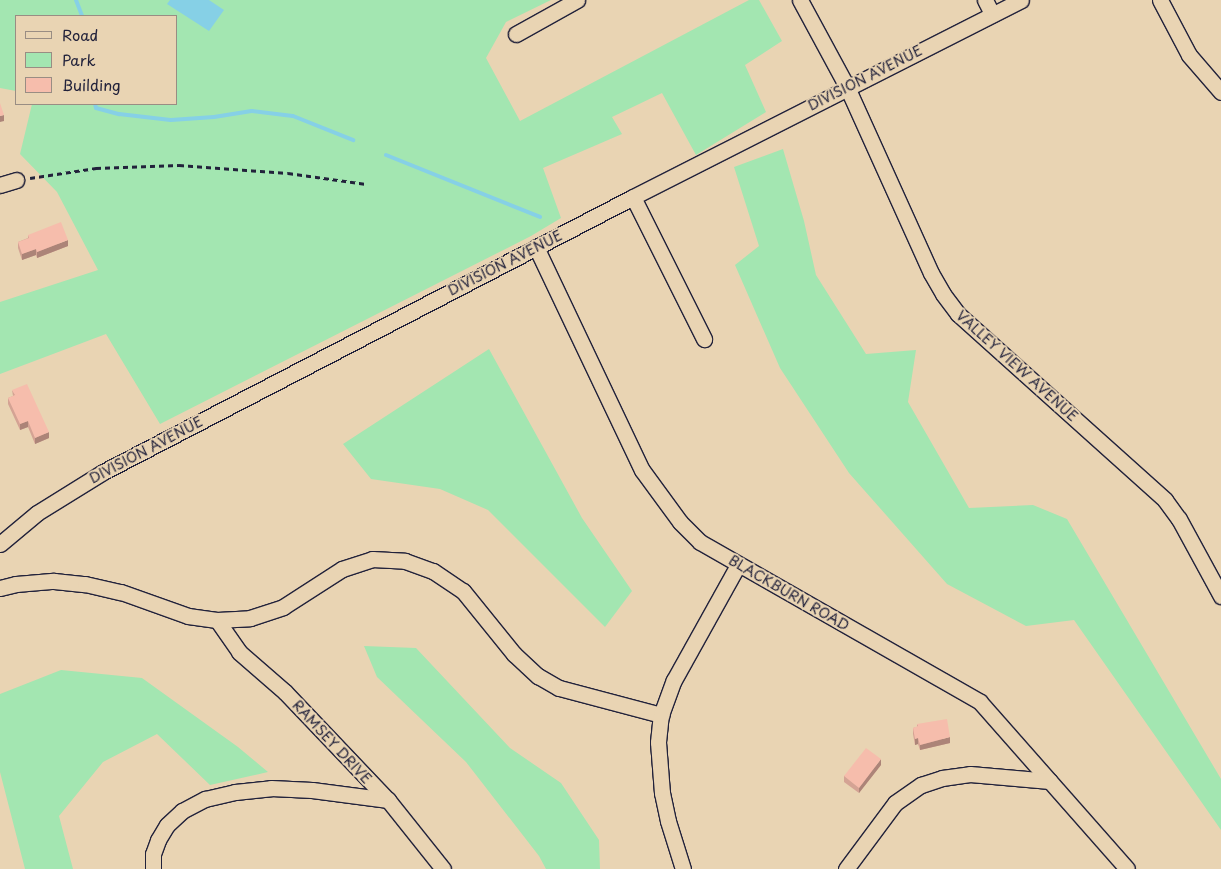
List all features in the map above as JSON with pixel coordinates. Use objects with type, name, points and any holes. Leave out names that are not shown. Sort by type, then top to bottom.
[{"type":"street","points":[[516,34],[577,0]]},
{"type":"street","name":"VALLEY VIEW AVENUE","points":[[800,0],[847,87],[931,273],[943,294],[958,314],[1165,500],[1179,519],[1221,596]]},
{"type":"street","points":[[985,0],[992,14]]},
{"type":"street","name":"DIVISION AVENUE","points":[[0,544],[37,513],[103,472],[633,197],[1021,0]]},
{"type":"street","points":[[1160,0],[1189,55],[1221,92]]},
{"type":"street","points":[[0,185],[16,180]]},
{"type":"street","points":[[633,197],[704,339]]},
{"type":"street","name":"BLACKBURN ROAD","points":[[536,247],[642,470],[660,498],[694,536],[700,542],[738,565],[980,702],[1127,869]]},
{"type":"street","points":[[0,588],[16,584],[54,581],[85,584],[121,592],[188,616],[217,620],[250,618],[283,606],[342,569],[372,559],[405,561],[434,571],[463,591],[514,654],[538,676],[559,688],[662,715]]},
{"type":"street","points":[[683,869],[668,822],[662,793],[658,742],[662,715],[674,680],[738,565]]},
{"type":"street","name":"RAMSEY DRIVE","points":[[217,620],[239,652],[285,692],[388,800],[443,869]]},
{"type":"street","points":[[846,869],[895,803],[921,785],[942,778],[970,774],[1050,782]]},
{"type":"street","points":[[153,869],[153,854],[158,840],[167,825],[182,811],[205,799],[235,792],[271,788],[312,790],[388,800]]},
{"type":"path","points":[[16,180],[96,168],[179,165],[288,173],[366,184]]},
{"type":"green space","points":[[0,0],[551,0],[506,22],[486,58],[520,121],[749,0],[759,0],[782,41],[745,65],[766,112],[696,155],[662,93],[612,117],[622,134],[543,168],[561,218],[531,236],[160,424],[106,334],[0,374],[0,302],[98,270],[57,192],[20,154],[32,105],[178,105],[178,15],[15,15],[15,91],[0,88]]},
{"type":"green space","points":[[783,149],[804,221],[816,275],[866,354],[916,350],[908,402],[969,508],[1033,505],[1067,519],[1221,779],[1221,830],[1074,620],[1026,626],[947,584],[849,473],[780,368],[735,265],[759,246],[734,167]]},
{"type":"green space","points":[[489,349],[582,518],[632,591],[605,627],[488,510],[440,489],[371,479],[343,444]]},
{"type":"green space","points":[[364,646],[416,648],[510,748],[561,783],[599,840],[600,869],[546,869],[539,856],[466,762],[377,677]]},
{"type":"green space","points":[[61,670],[142,678],[238,747],[268,772],[210,785],[157,734],[103,762],[59,816],[73,869],[25,869],[0,772],[0,694]]},
{"type":"water","points":[[170,0],[209,0],[224,10],[209,31],[167,4]]},
{"type":"building","points":[[0,103],[4,115],[0,116]]},
{"type":"building","points":[[61,222],[68,240],[37,252],[36,249],[22,254],[18,242],[29,238],[28,235]]},
{"type":"building","points":[[27,384],[49,432],[35,438],[28,421],[20,424],[8,398],[15,395],[12,390]]},
{"type":"building","points":[[947,719],[950,737],[920,745],[918,738],[915,739],[913,728],[918,726],[917,724]]},
{"type":"building","points":[[866,748],[881,759],[859,788],[844,776]]},
{"type":"waterway","points":[[76,0],[82,15]]},
{"type":"waterway","points":[[95,105],[96,108],[119,114],[171,120],[214,117],[252,111],[293,116],[353,140]]},
{"type":"waterway","points":[[386,155],[540,217]]}]
